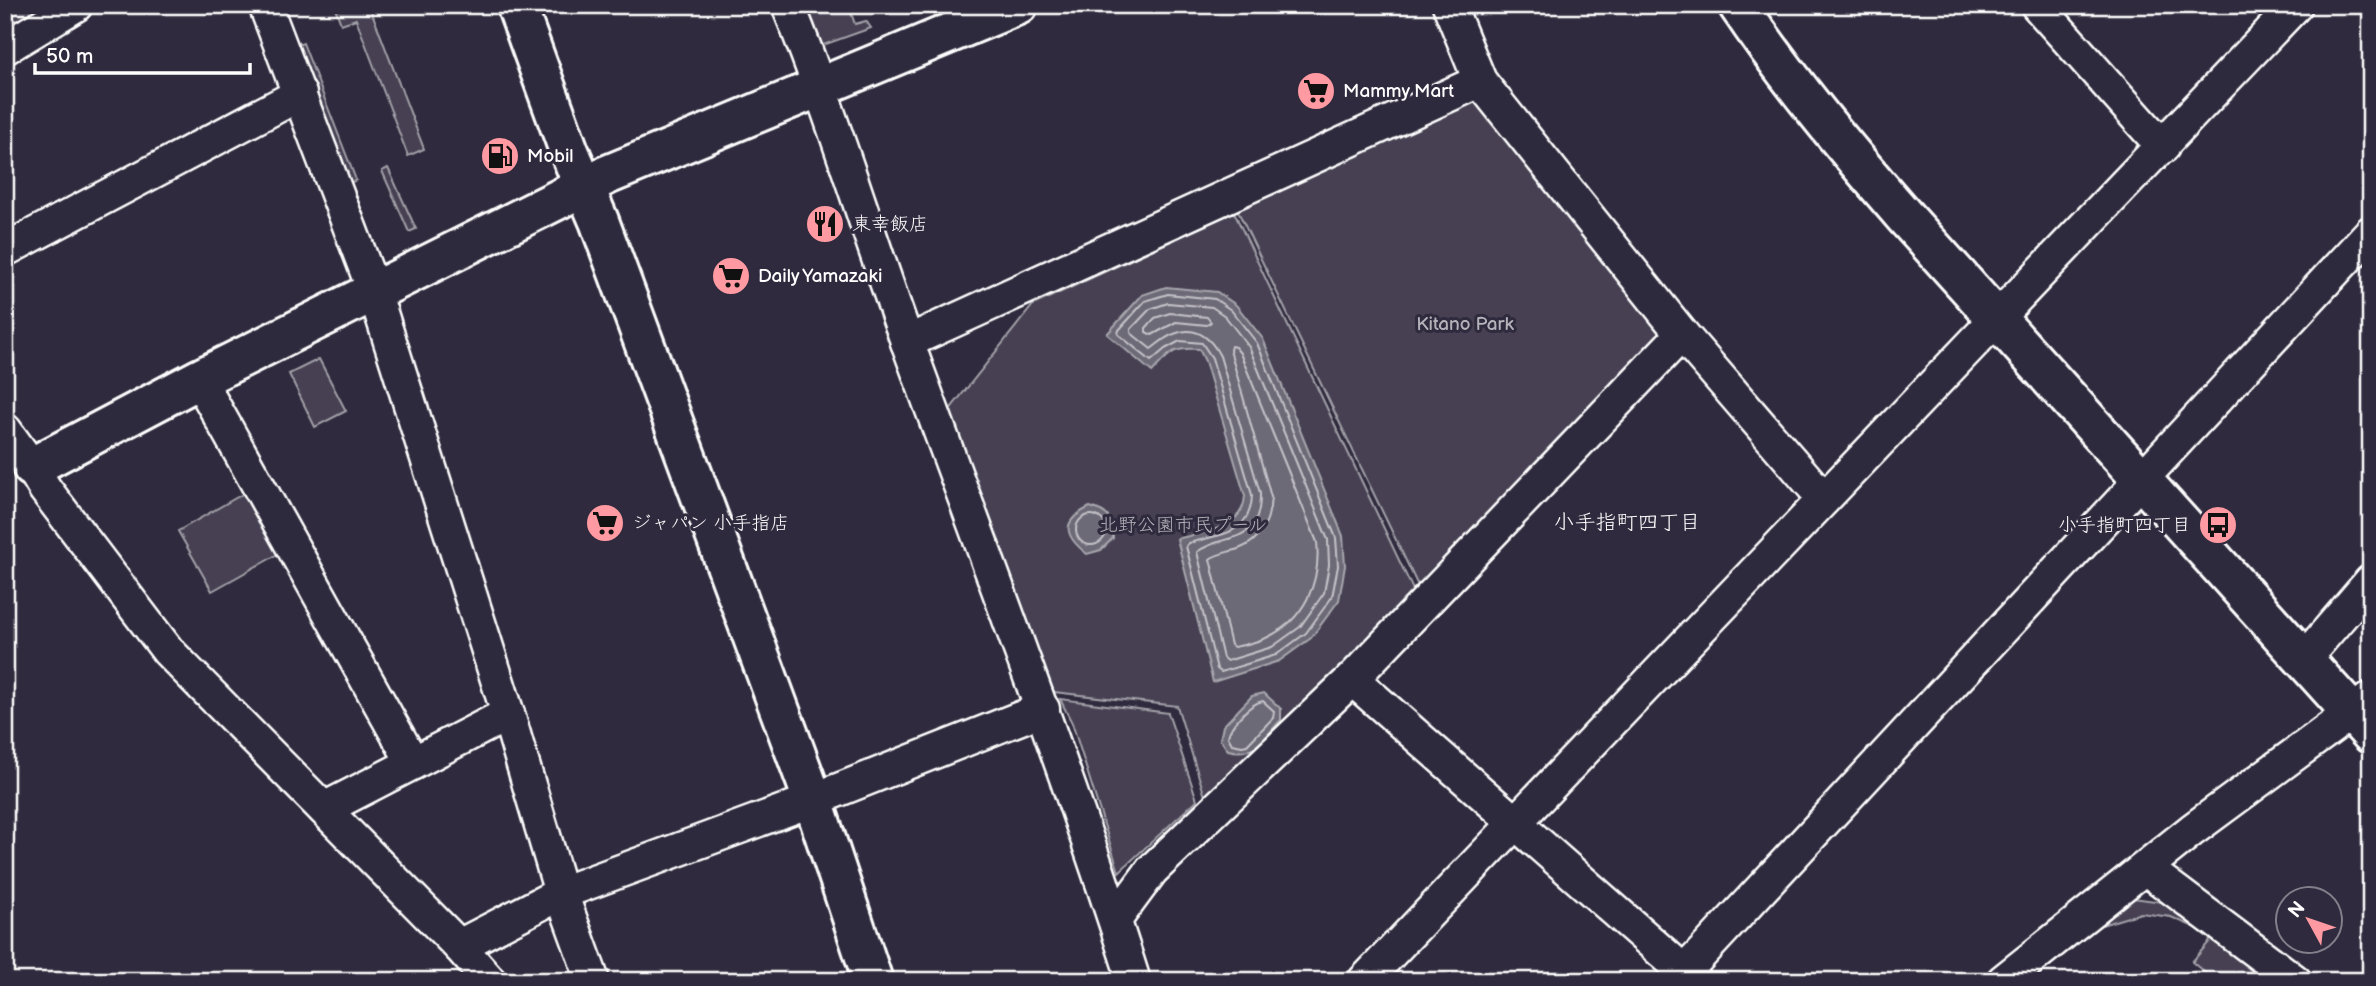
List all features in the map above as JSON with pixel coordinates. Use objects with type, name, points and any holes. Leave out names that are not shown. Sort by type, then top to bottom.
[{"type":"street","points":[[5,48],[76,5]]},
{"type":"street","points":[[265,5],[374,291],[508,714],[561,893],[593,981]]},
{"type":"street","points":[[516,5],[813,800],[873,981]]},
{"type":"street","points":[[788,5],[907,341],[1043,709],[1134,981]]},
{"type":"street","points":[[33,467],[199,379],[618,170],[1018,5]]},
{"type":"street","points":[[1449,5],[1480,81],[1682,334],[1824,499]]},
{"type":"street","points":[[1738,5],[1774,59],[1833,134],[1995,319],[2304,659],[2364,715],[2145,868],[2003,981]]},
{"type":"street","points":[[2037,5],[2163,147]]},
{"type":"street","points":[[1364,981],[2296,5]]},
{"type":"street","points":[[907,341],[1480,81]]},
{"type":"street","points":[[5,250],[300,94]]},
{"type":"street","points":[[1352,679],[1685,978],[2371,232]]},
{"type":"street","points":[[1115,920],[1152,870],[1352,679],[1682,334]]},
{"type":"street","points":[[199,379],[413,763]]},
{"type":"street","points":[[5,430],[33,467],[45,489],[168,652],[459,946],[490,981]]},
{"type":"street","points":[[2304,659],[2371,581]]},
{"type":"street","points":[[459,946],[561,893],[813,800],[1043,709]]},
{"type":"street","points":[[324,809],[508,714]]},
{"type":"street","points":[[2145,868],[2295,981]]},
{"type":"green space","points":[[5,5],[49,5],[5,31]]},
{"type":"green space","points":[[334,5],[369,5],[424,149],[408,156],[356,19],[341,24]]},
{"type":"green space","points":[[800,5],[848,5],[855,24],[866,21],[871,28],[815,48]]},
{"type":"green space","points":[[303,43],[356,180],[344,186],[292,47]]},
{"type":"green space","name":"Kitano Park","points":[[1477,91],[1677,333],[1421,592],[1235,205]]},
{"type":"green space","points":[[388,168],[416,229],[409,232],[382,171]]},
{"type":"green space","name":"北野公園市民プール","points":[[1234,212],[1416,596],[1207,803],[1177,706],[1054,692],[948,412],[1033,305]]},
{"type":"green space","points":[[319,359],[346,411],[315,427],[289,374]]},
{"type":"green space","points":[[246,492],[280,553],[212,591],[178,531]]},
{"type":"green space","points":[[1060,699],[1168,713],[1197,800],[1119,872],[1072,723]]},
{"type":"green space","points":[[2133,898],[2177,904],[2280,981],[2215,981],[2192,962],[2210,941],[2208,933],[2171,917],[2141,913],[2092,928]]},
{"type":"water","points":[[1166,287],[1217,292],[1236,305],[1263,339],[1343,536],[1345,566],[1339,600],[1311,638],[1279,661],[1213,682],[1177,539],[1210,531],[1230,522],[1243,507],[1245,496],[1205,361],[1199,349],[1177,350],[1152,372],[1107,334],[1142,295]]},
{"type":"water","points":[[1090,507],[1109,517],[1113,538],[1101,550],[1087,554],[1073,541],[1069,529],[1074,518]]},
{"type":"water","points":[[1264,693],[1281,709],[1281,720],[1252,749],[1238,752],[1228,750],[1220,739],[1223,726],[1252,696]]},
{"type":"place","name":"Mammy Mart","points":[[1316,91]]},
{"type":"place","name":"Mobil","points":[[500,156]]},
{"type":"place","name":"東幸飯店","points":[[825,224]]},
{"type":"place","name":"Daily Yamazaki","points":[[731,276]]},
{"type":"place","name":"ジャパン 小手指店","points":[[605,523]]},
{"type":"place","name":"小手指町四丁目","points":[[2218,525]]},
{"type":"district","name":"小手指町四丁目","points":[[1627,522]]}]
